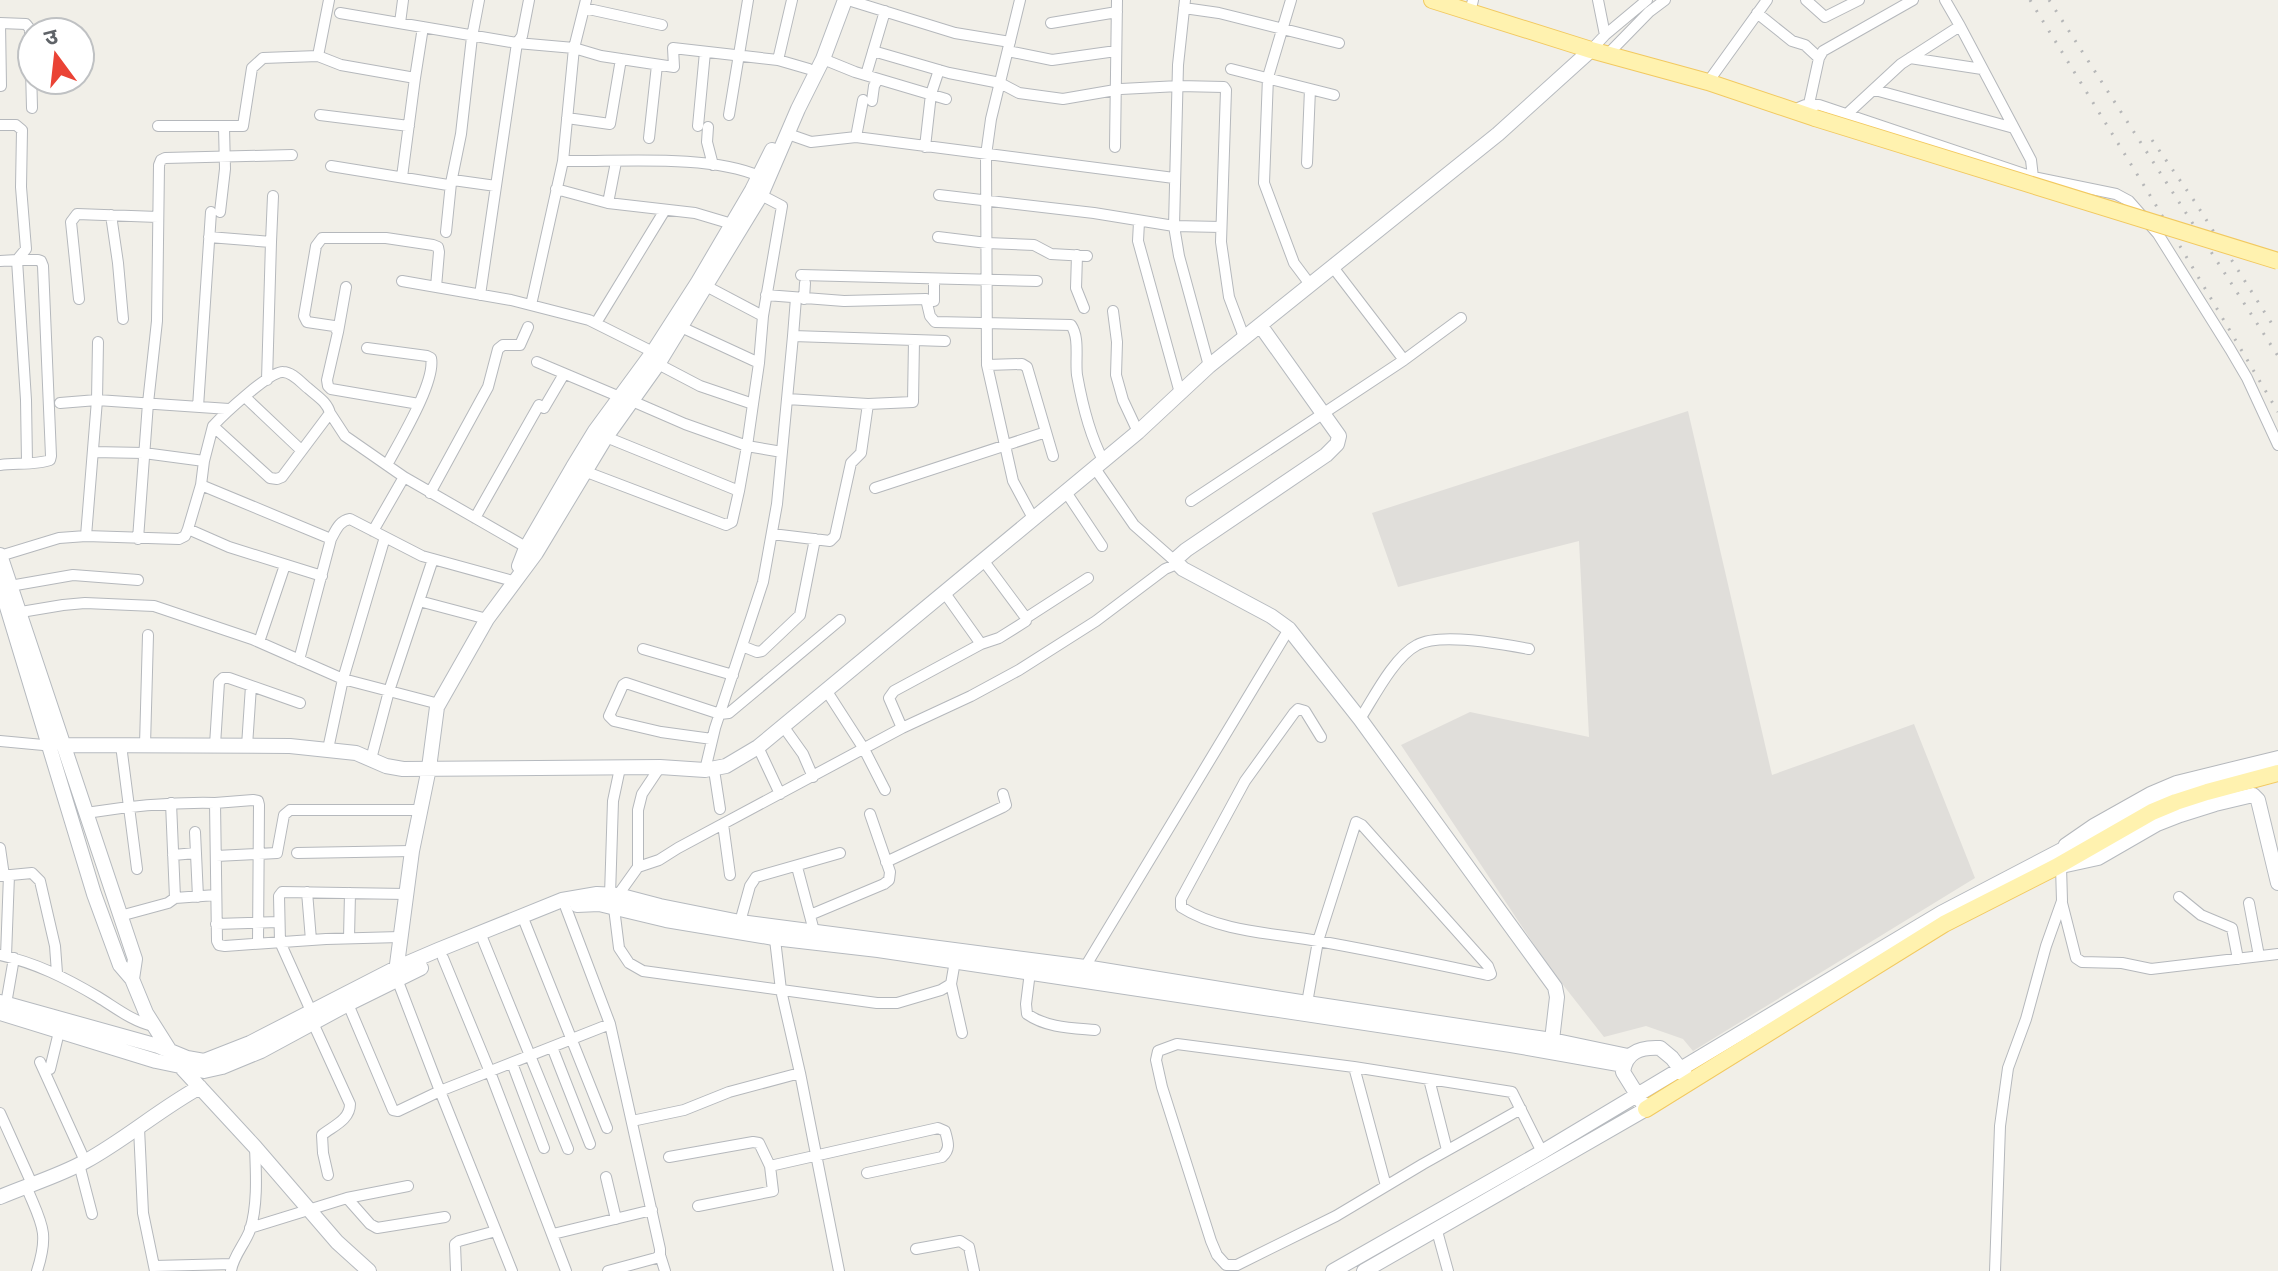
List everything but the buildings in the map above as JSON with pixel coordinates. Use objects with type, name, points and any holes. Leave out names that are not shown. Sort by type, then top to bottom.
[{"type":"main road","points":[[1432,0],[1472,6],[1599,52],[1708,82],[1791,110],[1812,111],[2278,261]]},
{"type":"main road","points":[[1646,1109],[1685,1075],[2077,849],[2176,802],[2278,773]]},
{"type":"street","points":[[318,56],[329,0]]},
{"type":"street","points":[[400,23],[403,0]]},
{"type":"street","points":[[446,232],[479,0]]},
{"type":"street","points":[[480,295],[517,43],[522,36],[529,0]]},
{"type":"street","points":[[729,115],[748,0]]},
{"type":"street","points":[[778,60],[792,0]]},
{"type":"street","points":[[656,358],[759,176],[809,69],[835,0]]},
{"type":"street","points":[[512,1271],[396,973],[412,851],[439,704],[531,550],[588,442],[626,399],[681,327],[761,195],[847,0],[1052,60],[1116,51]]},
{"type":"street","points":[[1020,0],[991,119],[986,155],[987,365],[1013,481],[1034,520]]},
{"type":"street","points":[[1115,147],[1117,0]]},
{"type":"street","points":[[1291,0],[1268,77],[1264,183],[1294,263],[1309,283]]},
{"type":"street","points":[[1598,0],[1605,35]]},
{"type":"street","points":[[0,741],[56,746],[215,745],[328,749],[356,753],[386,766],[403,769],[660,767],[710,770],[735,762],[758,747],[1034,520],[1138,432],[1209,366],[1290,302],[1309,283],[1665,0]]},
{"type":"street","points":[[1708,82],[1767,0]]},
{"type":"street","points":[[1810,1],[1825,17],[1859,0]]},
{"type":"street","points":[[1812,111],[1819,58],[1827,47],[1913,0]]},
{"type":"street","points":[[1945,0],[2033,166],[2033,177]]},
{"type":"street","points":[[1599,52],[1605,35],[1645,1]]},
{"type":"street","points":[[531,305],[563,161],[574,48],[585,4],[662,25]]},
{"type":"street","points":[[1209,366],[1179,256],[1174,226],[1178,65],[1185,4],[1339,43]]},
{"type":"street","points":[[866,75],[885,11]]},
{"type":"street","points":[[1051,23],[1117,12]]},
{"type":"street","points":[[340,13],[472,37],[574,48],[657,65],[674,67],[673,48],[778,60],[809,69]]},
{"type":"street","points":[[1757,13],[1819,58]]},
{"type":"street","points":[[1,86],[0,23],[26,24],[30,29],[32,108]]},
{"type":"street","points":[[1847,114],[1901,64],[1960,26]]},
{"type":"street","points":[[402,177],[423,27]]},
{"type":"street","points":[[873,51],[1000,83],[1019,93],[1063,99],[1115,90],[1221,86],[1226,90],[1221,227],[1229,297],[1244,337]]},
{"type":"street","points":[[705,52],[703,127],[713,165]]},
{"type":"street","points":[[158,126],[243,126],[251,75],[256,62],[263,58],[318,56],[341,65],[415,78]]},
{"type":"street","points":[[1910,58],[1982,69]]},
{"type":"street","points":[[567,118],[610,124],[621,59]]},
{"type":"street","points":[[823,59],[946,99]]},
{"type":"street","points":[[649,138],[657,65]]},
{"type":"street","points":[[1231,69],[1334,95]]},
{"type":"street","points":[[925,147],[931,94],[939,70]]},
{"type":"street","points":[[856,137],[878,79]]},
{"type":"street","points":[[1307,163],[1310,89]]},
{"type":"street","points":[[1875,90],[2014,128]]},
{"type":"street","points":[[1812,111],[1819,105],[2033,177],[2116,194],[2129,201],[2158,234],[2230,349],[2278,445]]},
{"type":"street","points":[[320,115],[409,126]]},
{"type":"street","points":[[0,125],[16,125],[22,130],[21,187],[26,249],[17,260],[27,462]]},
{"type":"street","points":[[198,407],[209,237],[224,157],[224,127]]},
{"type":"street","points":[[788,134],[811,142],[856,137],[1174,178]]},
{"type":"street","points":[[138,539],[157,321],[161,160],[292,155]]},
{"type":"street","points":[[563,161],[688,162],[740,168],[759,176]]},
{"type":"street","points":[[608,203],[616,162]]},
{"type":"street","points":[[331,166],[448,185],[452,182],[496,186]]},
{"type":"street","points":[[556,189],[608,203],[695,213],[732,224]]},
{"type":"street","points":[[584,471],[726,525],[732,522],[747,446],[766,295],[782,206],[761,195]]},
{"type":"street","points":[[939,195],[1094,213],[1174,226],[1221,227]]},
{"type":"street","points":[[267,380],[273,196]]},
{"type":"street","points":[[596,323],[665,210]]},
{"type":"street","points":[[79,299],[71,222],[77,214],[158,217]]},
{"type":"street","points":[[111,215],[123,319]]},
{"type":"street","points":[[1139,222],[1138,241],[1180,393]]},
{"type":"street","points":[[209,237],[271,242]]},
{"type":"street","points":[[938,237],[1034,245],[1051,254],[1082,256],[1076,288],[1084,308]]},
{"type":"street","points":[[338,332],[334,326],[305,320],[316,246],[322,238],[386,238],[438,247],[436,287]]},
{"type":"street","points":[[0,261],[38,260],[43,266],[51,456],[45,462],[0,465]]},
{"type":"street","points":[[1332,266],[1404,360]]},
{"type":"street","points":[[720,809],[710,770],[712,739],[763,582],[772,534],[793,336],[803,279],[1037,281]]},
{"type":"street","points":[[934,280],[934,301]]},
{"type":"street","points":[[402,281],[531,305],[596,323],[700,386],[753,404]]},
{"type":"street","points":[[706,286],[763,316]]},
{"type":"street","points":[[346,287],[328,386],[419,404]]},
{"type":"street","points":[[766,295],[844,301],[926,299],[930,316],[935,322],[1071,325],[1075,330],[1077,372],[1084,410],[1099,464],[1134,525],[1177,563],[1289,629],[1360,719],[1555,987],[1557,997],[1552,1040]]},
{"type":"street","points":[[1113,311],[1117,342],[1116,375],[1123,400],[1138,432]]},
{"type":"street","points":[[1191,501],[1404,360],[1461,318]]},
{"type":"street","points":[[1177,563],[1177,558],[1186,550],[1326,455],[1337,444],[1339,436],[1260,325]]},
{"type":"street","points":[[430,493],[488,387],[498,349],[503,345],[520,345],[528,327]]},
{"type":"street","points":[[681,327],[759,363]]},
{"type":"street","points":[[793,336],[945,341]]},
{"type":"street","points":[[787,399],[868,404],[913,402],[914,340]]},
{"type":"street","points":[[86,536],[97,400],[98,342]]},
{"type":"street","points":[[367,348],[431,358],[433,366],[419,404],[387,465]]},
{"type":"street","points":[[537,362],[685,424],[747,446],[782,452]]},
{"type":"street","points":[[987,365],[1022,364],[1027,367],[1053,456]]},
{"type":"street","points":[[369,1271],[337,1242],[182,1068],[153,1026],[132,979],[120,965],[94,894],[56,746],[15,613],[3,590],[0,555],[59,538],[179,539],[185,536],[201,485],[213,426],[229,409],[278,372],[288,373],[328,405],[345,436],[430,493],[531,550]]},
{"type":"street","points":[[475,518],[541,406],[564,374]]},
{"type":"street","points":[[245,397],[301,450]]},
{"type":"street","points":[[531,550],[606,437],[626,399]]},
{"type":"street","points":[[60,403],[97,400],[229,409]]},
{"type":"street","points":[[772,534],[830,541],[835,536],[851,463],[861,453],[868,404]]},
{"type":"street","points":[[213,426],[270,478],[277,479],[282,477],[330,413]]},
{"type":"street","points":[[875,488],[1046,432]]},
{"type":"street","points":[[606,437],[739,491]]},
{"type":"street","points":[[93,452],[144,453],[204,461]]},
{"type":"street","points":[[373,531],[404,477]]},
{"type":"street","points":[[201,485],[331,539]]},
{"type":"street","points":[[1066,492],[1102,546]]},
{"type":"street","points":[[299,660],[331,539],[344,520],[350,519],[422,556],[513,581]]},
{"type":"street","points":[[188,529],[229,547],[322,576]]},
{"type":"street","points":[[328,749],[343,679],[385,537]]},
{"type":"street","points":[[742,646],[762,651],[800,615],[815,539]]},
{"type":"street","points":[[371,759],[389,691],[433,559]]},
{"type":"street","points":[[983,560],[1026,618]]},
{"type":"street","points":[[614,899],[638,867],[659,860],[902,728],[1019,670],[1096,621],[1177,563]]},
{"type":"street","points":[[259,642],[285,565]]},
{"type":"street","points":[[3,590],[73,575],[138,580]]},
{"type":"street","points":[[902,728],[890,704],[889,698],[894,691],[981,644],[999,638],[1088,578]]},
{"type":"street","points":[[944,592],[981,644]]},
{"type":"street","points":[[419,601],[487,619]]},
{"type":"street","points":[[15,613],[85,603],[154,606],[259,642],[343,679],[439,704]]},
{"type":"street","points":[[712,739],[614,721],[609,716],[610,711],[626,683],[720,714],[729,713],[840,620]]},
{"type":"street","points":[[1085,967],[1289,629]]},
{"type":"street","points":[[145,745],[148,635]]},
{"type":"street","points":[[1360,719],[1404,655],[1417,645],[1440,640],[1489,641],[1529,649]]},
{"type":"street","points":[[643,649],[733,675]]},
{"type":"street","points":[[215,745],[219,682],[223,678],[300,703]]},
{"type":"street","points":[[247,746],[251,686]]},
{"type":"street","points":[[826,690],[864,749],[885,790]]},
{"type":"street","points":[[1307,1003],[1318,941],[1356,822],[1488,966],[1491,974],[1488,975],[1318,941],[1228,926],[1183,909],[1180,902],[1245,781],[1298,709],[1305,711],[1321,737]]},
{"type":"street","points":[[783,726],[803,754],[813,777]]},
{"type":"street","points":[[121,745],[137,869]]},
{"type":"street","points":[[56,746],[86,813],[135,959],[132,979]]},
{"type":"street","points":[[758,747],[780,794]]},
{"type":"street","points":[[2278,756],[2176,781],[2150,792],[2071,837],[2057,863],[2062,901],[2079,961],[2122,963],[2151,969],[2278,954]]},
{"type":"street","points":[[2077,849],[2146,804],[2194,784],[2278,764]]},
{"type":"street","points":[[638,867],[638,810],[642,794],[660,767]]},
{"type":"street","points":[[620,768],[613,801],[614,899],[619,948],[636,968],[877,1003],[897,1003],[951,984]]},
{"type":"street","points":[[886,862],[1003,807],[1006,805],[1003,794]]},
{"type":"street","points":[[2057,863],[2098,858],[2157,824],[2253,795],[2258,800],[2278,883]]},
{"type":"street","points":[[86,813],[171,803],[258,801],[258,943]]},
{"type":"street","points":[[171,803],[175,898]]},
{"type":"street","points":[[215,803],[216,924],[219,945],[400,937]]},
{"type":"street","points":[[216,856],[277,853],[284,815],[290,810],[421,810]]},
{"type":"street","points":[[810,915],[887,882],[890,872],[870,814]]},
{"type":"street","points":[[723,824],[730,875]]},
{"type":"street","points":[[195,832],[198,897]]},
{"type":"street","points":[[0,848],[7,957],[2,1007]]},
{"type":"street","points":[[297,853],[412,851]]},
{"type":"street","points":[[173,855],[196,853]]},
{"type":"street","points":[[740,922],[752,880],[756,877],[840,853]]},
{"type":"street","points":[[797,867],[814,931]]},
{"type":"street","points":[[4,876],[32,873],[40,881],[55,946],[57,973]]},
{"type":"street","points":[[328,1175],[322,1135],[346,1118],[351,1109],[280,942],[279,896],[282,892],[406,894]]},
{"type":"street","points":[[307,892],[311,940]]},
{"type":"street","points":[[349,938],[350,893]]},
{"type":"street","points":[[2,1007],[59,1032],[182,1068],[204,1071],[261,1051],[312,1017],[396,973],[562,900],[597,894],[666,920],[774,932],[1626,1061]]},
{"type":"street","points":[[120,916],[168,903],[175,898],[216,895]]},
{"type":"street","points":[[2179,897],[2201,915],[2232,928],[2238,959]]},
{"type":"street","points":[[2,1007],[169,1049],[187,1058],[204,1061],[348,1004],[396,973],[443,958],[566,908],[614,899],[740,922],[774,932],[814,931],[1085,967],[1552,1040],[1626,1061]]},
{"type":"street","points":[[1995,1271],[2000,1126],[2008,1068],[2062,901]]},
{"type":"street","points":[[2249,903],[2259,956]]},
{"type":"street","points":[[566,908],[610,1024],[665,1271]]},
{"type":"street","points":[[216,924],[279,922]]},
{"type":"street","points":[[525,923],[607,1128]]},
{"type":"street","points":[[774,932],[781,990],[839,1271]]},
{"type":"street","points":[[483,940],[568,1149]]},
{"type":"street","points":[[7,957],[57,973],[134,1020],[153,1026]]},
{"type":"street","points":[[443,958],[566,1271]]},
{"type":"street","points":[[955,961],[951,984],[962,1033]]},
{"type":"street","points":[[1030,972],[1027,1014],[1056,1026],[1095,1030]]},
{"type":"street","points":[[348,1004],[393,1110],[398,1111],[440,1091],[610,1024]]},
{"type":"street","points":[[59,1032],[45,1066],[82,1163],[92,1214]]},
{"type":"street","points":[[1521,1109],[1322,1223],[1237,1265],[1226,1265],[1211,1241],[1156,1060],[1158,1051],[1177,1044],[1512,1092],[1521,1109],[1542,1152]]},
{"type":"street","points":[[552,1047],[590,1144]]},
{"type":"street","points":[[1333,1271],[1542,1152],[1635,1095],[1685,1075],[1660,1048],[1640,1049],[1626,1061],[1625,1078],[1635,1095],[1646,1109],[1364,1271]]},
{"type":"street","points":[[512,1063],[544,1148]]},
{"type":"street","points":[[1354,1067],[1386,1186]]},
{"type":"street","points":[[632,1121],[684,1110],[729,1092],[800,1073]]},
{"type":"street","points":[[1429,1079],[1447,1150]]},
{"type":"street","points":[[0,1197],[82,1163],[200,1087]]},
{"type":"street","points":[[0,1113],[43,1228],[45,1242],[37,1271]]},
{"type":"street","points":[[139,1128],[142,1204],[155,1268],[232,1267],[250,1228],[256,1170],[255,1147]]},
{"type":"street","points":[[770,1166],[938,1128],[945,1131],[949,1146],[942,1157],[867,1173]]},
{"type":"street","points":[[669,1157],[753,1142],[759,1143],[762,1148],[770,1166],[773,1191],[698,1206]]},
{"type":"street","points":[[606,1177],[616,1219]]},
{"type":"street","points":[[250,1228],[347,1198],[408,1186]]},
{"type":"street","points":[[347,1198],[377,1228],[445,1217]]},
{"type":"street","points":[[553,1234],[652,1210]]},
{"type":"street","points":[[456,1271],[455,1244],[496,1231]]},
{"type":"street","points":[[1437,1231],[1448,1271]]},
{"type":"street","points":[[916,1249],[952,1242],[965,1243],[969,1247],[974,1271]]},
{"type":"street","points":[[608,1271],[660,1255]]},
{"type":"shaded area","points":[[1688,411],[1772,775],[1914,724],[1975,878],[1693,1051],[1683,1039],[1646,1026],[1604,1037],[1549,967],[1401,745],[1470,712],[1589,737],[1579,541],[1398,587],[1372,513]]},
{"type":"railway","points":[[2030,0],[2278,412]]},
{"type":"railway","points":[[2049,0],[2278,356]]},
{"type":"railway","points":[[2152,140],[2272,324]]}]
